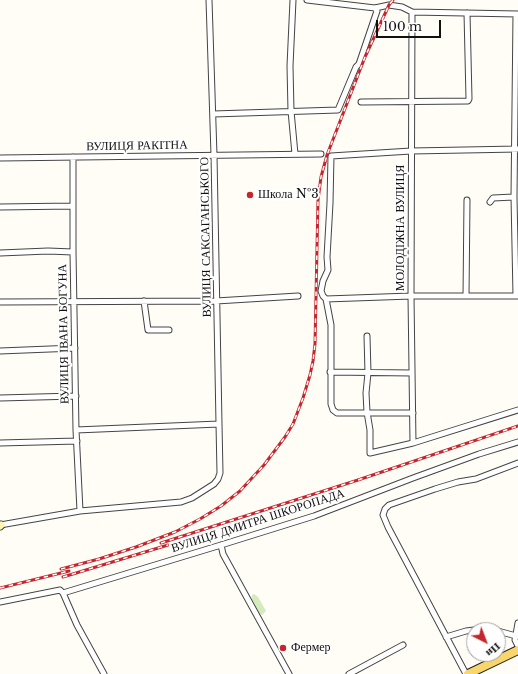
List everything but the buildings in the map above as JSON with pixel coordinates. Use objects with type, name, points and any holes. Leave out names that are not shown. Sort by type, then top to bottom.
[{"type":"main road","points":[[467,674],[518,650]]},
{"type":"street","name":"ВУЛИЦЯ САКСАГАНСЬКОГО","points":[[80,511],[181,502],[192,498],[214,484],[220,473],[214,155],[209,0]]},
{"type":"street","points":[[292,0],[290,66],[291,111],[295,154]]},
{"type":"street","points":[[307,0],[375,8],[389,5],[402,7],[412,12],[517,14],[516,149],[514,197],[517,296],[411,296],[326,299]]},
{"type":"street","points":[[213,114],[338,110],[356,67],[359,64],[375,18],[377,11],[375,8]]},
{"type":"street","name":"МОЛОДІЖНА ВУЛИЦЯ","points":[[412,12],[411,296],[413,444]]},
{"type":"street","points":[[361,102],[468,100],[467,13]]},
{"type":"street","points":[[413,413],[337,413],[333,410],[331,404],[330,325],[326,299],[320,291],[328,270],[327,258],[332,156],[411,151],[516,149]]},
{"type":"street","name":"ВУЛИЦЯ РАКІТНА","points":[[0,158],[321,154]]},
{"type":"street","name":"ВУЛИЦЯ ІВАНА БОГУНА","points":[[73,157],[76,430],[80,511]]},
{"type":"street","points":[[491,198],[514,197]]},
{"type":"street","points":[[466,296],[467,200]]},
{"type":"street","points":[[0,207],[73,206]]},
{"type":"street","points":[[0,253],[48,251],[73,252]]},
{"type":"street","points":[[0,302],[216,301],[298,296]]},
{"type":"street","points":[[144,301],[148,330],[169,330]]},
{"type":"street","points":[[367,336],[368,373],[366,393],[370,430],[370,453],[413,444],[518,410]]},
{"type":"street","points":[[0,351],[75,348]]},
{"type":"street","points":[[330,372],[412,373]]},
{"type":"street","points":[[0,398],[76,396]]},
{"type":"street","points":[[76,430],[219,424]]},
{"type":"street","points":[[0,443],[77,441]]},
{"type":"street","name":"ВУЛИЦЯ ДМИТРА ШКОРОПАДА","points":[[0,602],[60,590],[63,593],[221,545],[314,516],[479,454],[518,442]]},
{"type":"street","points":[[467,674],[388,528],[383,515],[385,509],[389,505],[458,482],[476,479],[518,463]]},
{"type":"street","points":[[0,525],[80,511]]},
{"type":"street","points":[[221,545],[223,554],[289,674]]},
{"type":"street","points":[[63,593],[77,625],[104,674]]},
{"type":"street","points":[[518,623],[515,640],[518,646]]},
{"type":"street","points":[[446,637],[466,631]]},
{"type":"street","points":[[506,633],[516,636]]},
{"type":"street","points":[[349,674],[403,645]]},
{"type":"green space","points":[[254,594],[258,597],[266,611],[262,615],[252,599],[252,595]]},
{"type":"railway","points":[[61,569],[136,547],[175,532],[221,506],[240,491],[264,465],[293,424],[310,375],[315,344],[318,200],[321,177],[327,155],[365,57],[389,5],[393,0]]},
{"type":"railway","points":[[161,543],[358,480],[518,426]]},
{"type":"railway","points":[[63,577],[168,545]]},
{"type":"railway","points":[[0,588],[69,571]]},
{"type":"place","name":"Школа №3","points":[[250,195]]},
{"type":"place","name":"Фермер","points":[[283,648]]}]
